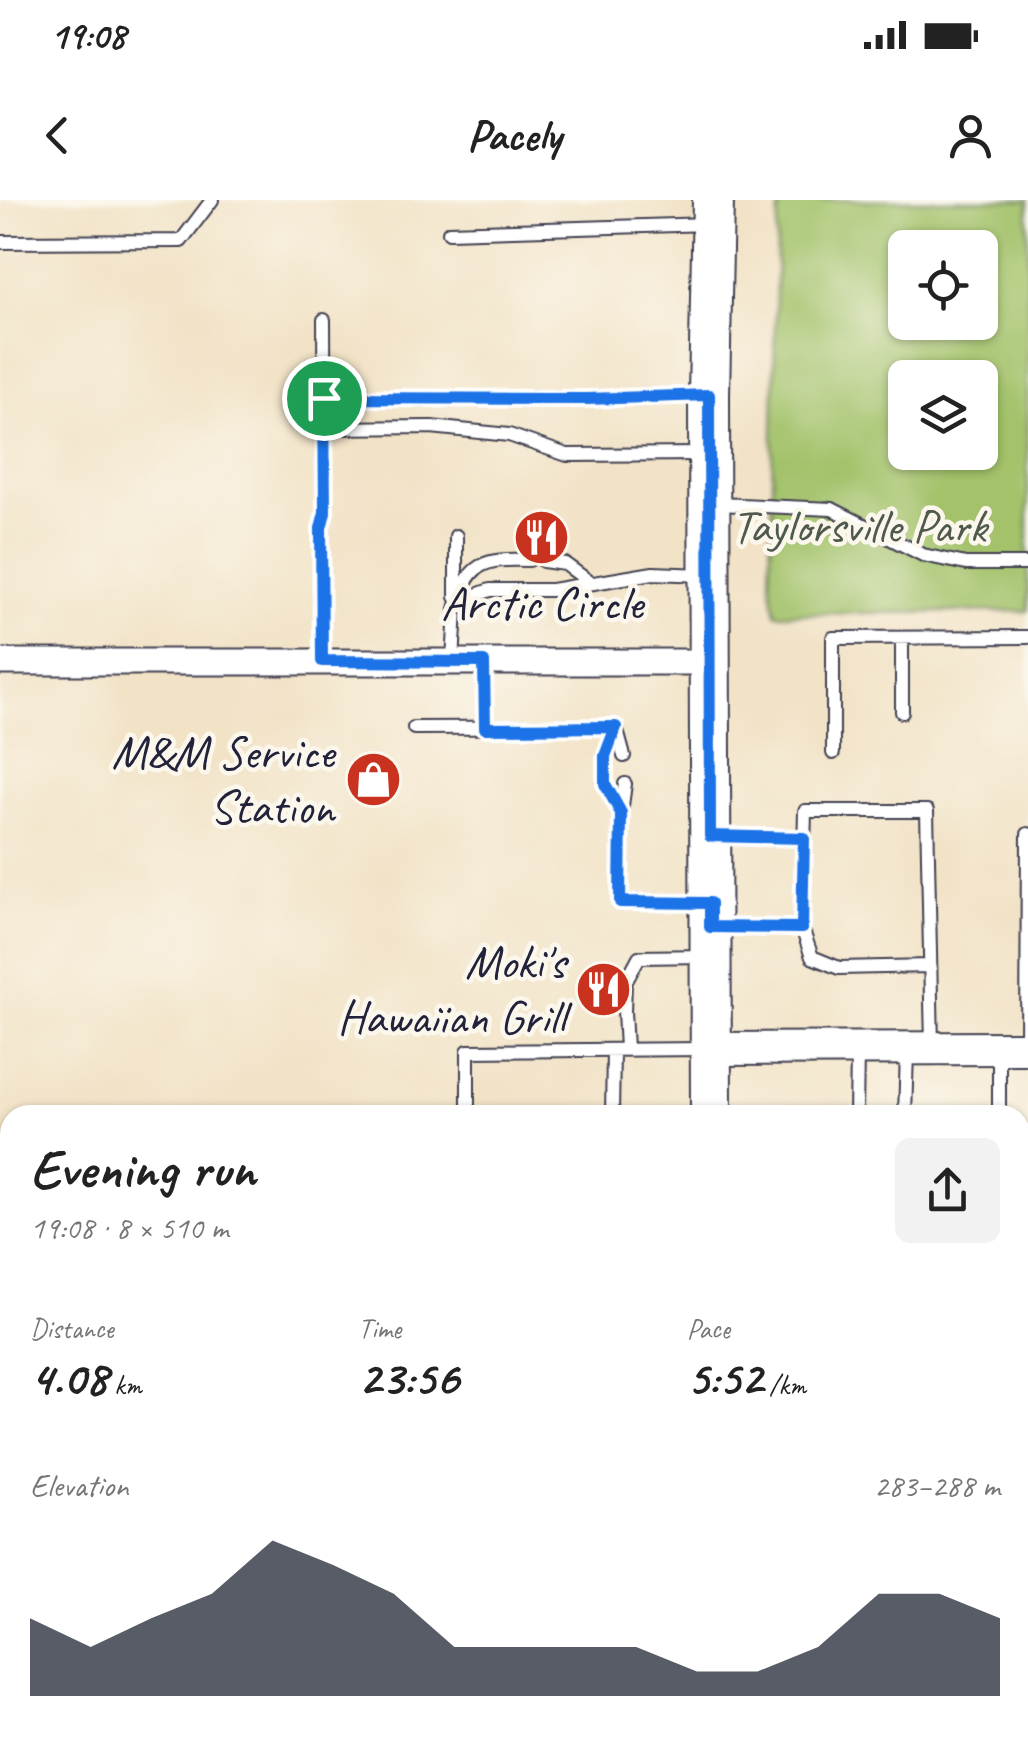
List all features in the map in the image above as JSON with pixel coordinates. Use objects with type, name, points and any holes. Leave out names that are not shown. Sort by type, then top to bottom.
[{"type":"main road","points":[[711,1105],[712,212]]},
{"type":"street","points":[[0,662],[709,662]]},
{"type":"street","points":[[710,1049],[1018,1048]]},
{"type":"lane","points":[[0,242],[181,241],[212,200]]},
{"type":"lane","points":[[449,232],[712,212]]},
{"type":"lane","points":[[322,661],[324,320]]},
{"type":"lane","points":[[324,398],[586,399],[709,395]]},
{"type":"lane","points":[[325,428],[431,427],[509,435],[567,454],[709,454]]},
{"type":"lane","points":[[709,504],[832,508],[923,555],[966,564],[1028,564]]},
{"type":"lane","points":[[454,662],[456,536]]},
{"type":"lane","points":[[456,609],[462,588],[475,567],[486,562],[565,564],[590,583]]},
{"type":"lane","points":[[456,609],[471,597],[490,590],[552,590],[653,574],[710,575]]},
{"type":"lane","points":[[833,753],[833,638],[1028,637]]},
{"type":"lane","points":[[902,638],[902,712]]},
{"type":"lane","points":[[484,662],[485,728]]},
{"type":"lane","points":[[414,728],[616,727]]},
{"type":"lane","points":[[616,727],[624,756]]},
{"type":"lane","points":[[616,727],[605,756],[605,784],[621,813]]},
{"type":"lane","points":[[625,784],[620,902],[710,929],[802,928]]},
{"type":"lane","points":[[907,1105],[920,1049],[930,966],[927,810],[804,810],[802,928],[812,957],[839,968],[930,966]]},
{"type":"lane","points":[[1002,1105],[1018,1048],[1028,834]]},
{"type":"lane","points":[[710,836],[804,838]]},
{"type":"lane","points":[[613,1105],[625,983],[639,957],[710,929]]},
{"type":"lane","points":[[468,1105],[468,1051],[710,1049]]},
{"type":"lane","points":[[856,1105],[857,1049]]},
{"type":"green space","name":"Taylorsville Park","points":[[780,200],[1028,200],[1028,611],[776,614],[770,583]]},
{"type":"place","name":"Arctic Circle","points":[[542,538]]},
{"type":"place","name":"M&M Service Station","points":[[373,779]]},
{"type":"place","name":"Moki's Hawaiian Grill","points":[[604,989]]},
{"type":"route","points":[[709,395],[710,836],[804,838],[802,928],[710,927],[710,903],[620,902],[621,813],[605,784],[605,756],[616,727],[485,728],[484,662],[322,661],[324,398],[586,399],[709,395]]}]
